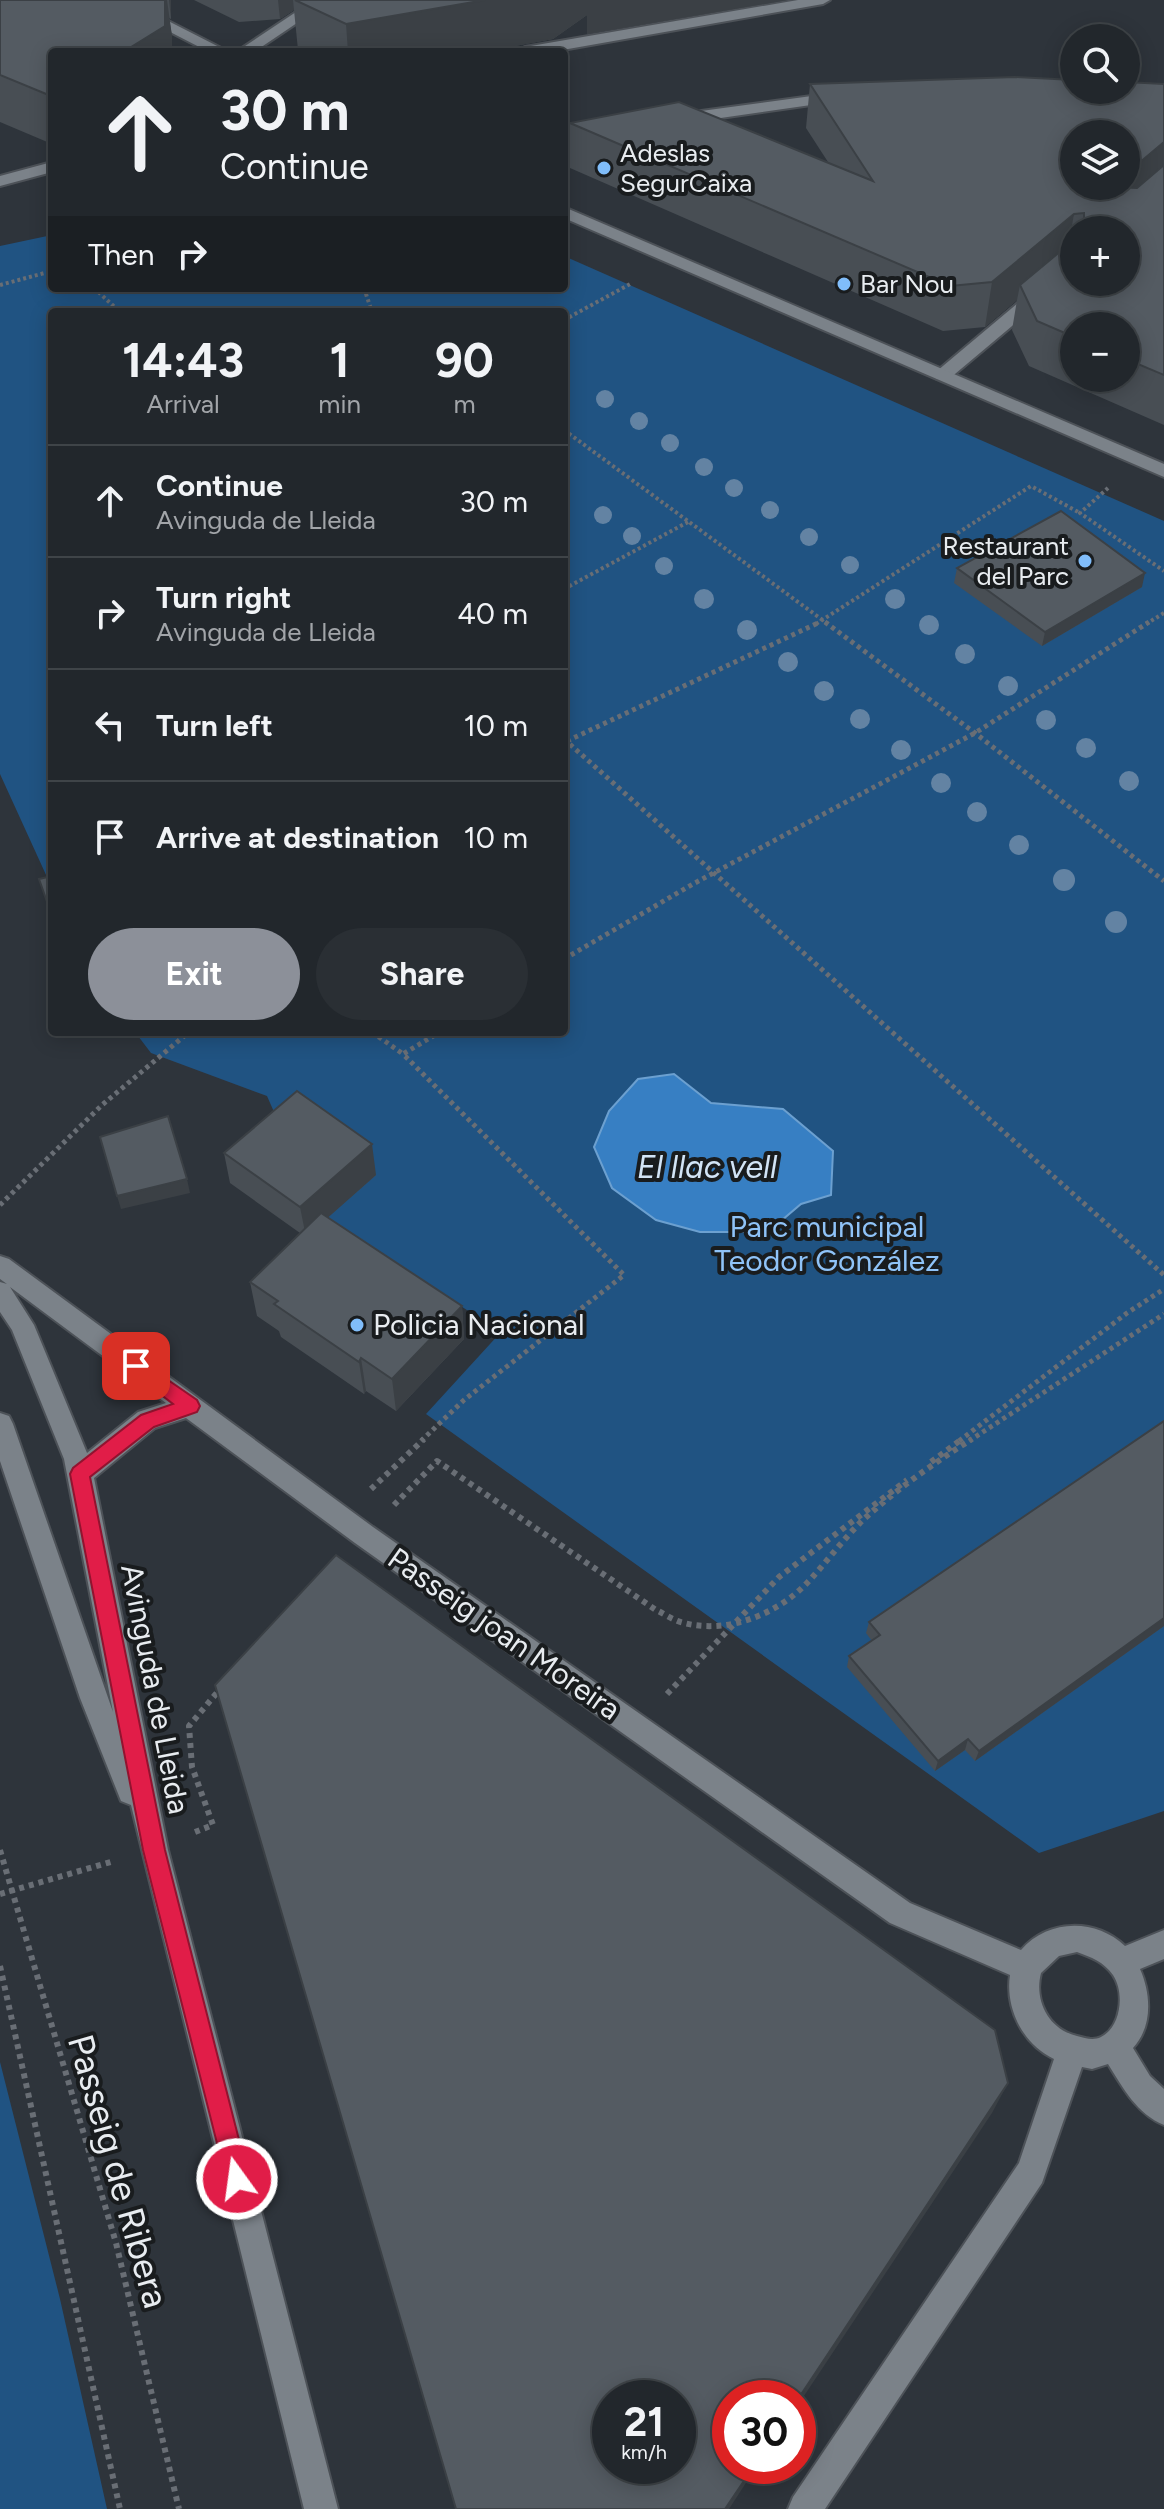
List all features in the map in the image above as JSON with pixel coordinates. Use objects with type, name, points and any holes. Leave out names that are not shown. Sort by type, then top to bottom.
[{"type":"street","points":[[115,0],[213,48]]},
{"type":"street","points":[[250,48],[324,0]]},
{"type":"street","points":[[543,48],[823,0]]},
{"type":"street","points":[[557,45],[583,27]]},
{"type":"street","points":[[668,121],[854,95]]},
{"type":"street","points":[[0,181],[48,168]]},
{"type":"street","points":[[568,214],[1164,471]]},
{"type":"street","points":[[943,375],[1060,277]]},
{"type":"street","name":"Passeig joan Moreira","points":[[0,1266],[364,1535],[900,1913],[1028,1968]]},
{"type":"street","name":"Avinguda de Lleida","points":[[0,1292],[22,1325],[77,1459],[154,1850]]},
{"type":"street","points":[[80,1474],[147,1420],[190,1406]]},
{"type":"street","name":"Avinguda de Lleida","points":[[0,1424],[94,1698],[154,1850]]},
{"type":"street","points":[[154,1850],[321,2509]]},
{"type":"street","points":[[1077,1938],[1102,1944],[1124,1961],[1135,1981],[1140,2003],[1135,2023],[1115,2047],[1094,2054],[1072,2051],[1050,2040],[1034,2022],[1023,1990],[1028,1968],[1042,1949],[1052,1942],[1077,1938]]},
{"type":"street","points":[[1124,1961],[1164,1944]]},
{"type":"street","points":[[1115,2047],[1139,2087],[1164,2110]]},
{"type":"street","points":[[805,2509],[1031,2172],[1072,2051]]},
{"type":"path","points":[[568,318],[675,259]]},
{"type":"path","points":[[0,285],[48,272]]},
{"type":"path","points":[[98,292],[116,308]]},
{"type":"path","points":[[568,433],[975,733],[1164,881]]},
{"type":"path","points":[[568,740],[823,621],[1031,486],[1080,513],[1164,571]]},
{"type":"path","points":[[1080,513],[1111,486]]},
{"type":"path","points":[[568,587],[688,522]]},
{"type":"path","points":[[568,957],[712,873],[975,733],[1164,613]]},
{"type":"path","points":[[568,744],[1025,1146],[1164,1275]]},
{"type":"path","points":[[0,1205],[102,1105],[184,1036]]},
{"type":"path","points":[[341,1517],[464,1400],[624,1275],[403,1054],[378,1036]]},
{"type":"path","points":[[403,1054],[433,1036]]},
{"type":"path","points":[[636,1727],[779,1577],[1127,1313],[1164,1289]]},
{"type":"path","points":[[364,1535],[437,1461],[656,1610],[682,1623],[708,1626],[741,1622],[774,1610],[804,1586],[863,1520],[924,1470],[1164,1314]]},
{"type":"path","points":[[0,1894],[154,1850],[213,1825],[192,1767],[189,1726],[225,1683]]},
{"type":"path","name":"Passeig de Ribera","points":[[0,1850],[116,2243],[179,2509]]},
{"type":"path","points":[[0,1966],[120,2509]]},
{"type":"green space","name":"Parc municipal Teodor González","points":[[48,236],[48,292],[568,292],[568,258],[1164,521],[1164,1811],[1039,1853],[426,1414],[501,1332],[307,1207],[293,1155],[267,1096],[151,1053],[138,1036],[568,1036],[568,308],[48,308],[48,879],[0,774],[0,246]]},
{"type":"green space","points":[[0,2062],[60,2299],[107,2509],[0,2509]]},
{"type":"water","name":"El llac vell","points":[[674,1074],[711,1103],[783,1109],[833,1151],[831,1195],[801,1204],[768,1232],[700,1232],[656,1220],[612,1188],[594,1147],[609,1111],[638,1079]]},
{"type":"building","points":[[0,0],[165,0],[165,26],[129,48],[48,48],[48,95],[0,75]]},
{"type":"building","points":[[295,0],[485,0],[346,24]]},
{"type":"building","points":[[1015,77],[1060,79],[1060,104],[1140,104],[1140,83],[1164,84],[1164,142],[1140,162],[1140,120],[1060,120],[1060,200],[1140,200],[1140,185],[1164,165],[1164,375],[1140,365],[1140,312],[1060,312],[1060,331],[1037,321],[1020,285],[1060,252],[1060,296],[1140,296],[1140,216],[1084,216],[1084,213],[1060,216],[1060,226],[992,282],[950,286],[570,123],[679,102],[873,181],[810,84]]},
{"type":"building","points":[[1061,511],[1145,573],[1045,632],[957,568]]},
{"type":"building","points":[[48,877],[48,905],[39,879]]},
{"type":"building","points":[[297,1091],[372,1144],[300,1207],[224,1153]]},
{"type":"building","points":[[168,1116],[187,1179],[117,1196],[100,1137]]},
{"type":"building","name":"Policia Nacional","points":[[321,1213],[462,1306],[392,1379],[361,1358],[359,1362],[274,1304],[278,1301],[250,1282]]},
{"type":"building","points":[[1164,1421],[1164,1618],[979,1751],[968,1739],[938,1761],[849,1656],[880,1635],[869,1622]]},
{"type":"building","points":[[336,1555],[995,2030],[1008,2083],[811,2380],[712,2380],[712,2484],[742,2484],[725,2509],[456,2509],[215,1685]]},
{"type":"place","name":"Adeslas SegurCaixa","points":[[604,168]]},
{"type":"place","name":"Bar Nou","points":[[844,284]]},
{"type":"place","name":"Restaurant del Parc","points":[[1085,561]]},
{"type":"place","name":"Policia Nacional","points":[[357,1325]]},
{"type":"route","points":[[136,1366],[190,1406],[147,1420],[80,1474],[154,1850],[237,2179]]}]
